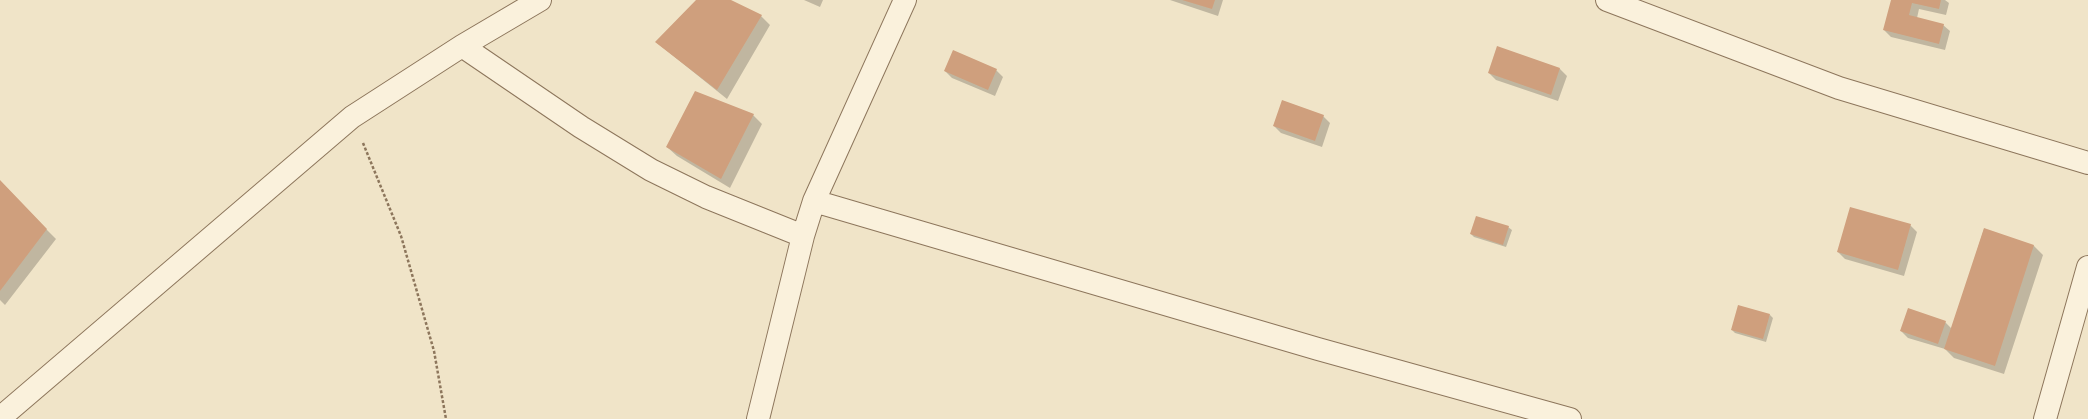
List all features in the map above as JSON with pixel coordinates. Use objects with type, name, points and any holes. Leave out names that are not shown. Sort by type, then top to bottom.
[{"type":"street","points":[[0,418],[352,117],[462,46],[540,0]]},
{"type":"street","points":[[758,419],[814,201],[905,0]]},
{"type":"street","points":[[1607,0],[1839,88],[2088,163]]},
{"type":"street","points":[[462,46],[581,127],[651,170],[706,197],[804,236]]},
{"type":"street","points":[[814,201],[1318,349],[1570,419]]},
{"type":"street","points":[[2045,419],[2088,267]]},
{"type":"path","points":[[352,117],[401,236],[434,352],[446,419]]},
{"type":"building","points":[[696,0],[731,0],[762,15],[717,90],[655,42]]},
{"type":"building","points":[[1182,0],[1215,0],[1212,9]]},
{"type":"building","points":[[1891,0],[1941,0],[1939,9],[1912,3],[1909,15],[1944,24],[1939,44],[1883,30]]},
{"type":"building","points":[[1497,46],[1560,68],[1551,95],[1488,73]]},
{"type":"building","points":[[953,50],[997,69],[988,90],[944,71]]},
{"type":"building","points":[[695,91],[754,114],[721,179],[666,147]]},
{"type":"building","points":[[1282,100],[1324,115],[1315,141],[1273,126]]},
{"type":"building","points":[[0,180],[47,229],[0,291]]},
{"type":"building","points":[[1850,207],[1911,224],[1898,270],[1837,252]]},
{"type":"building","points":[[1476,216],[1509,226],[1503,245],[1470,234]]},
{"type":"building","points":[[1984,228],[2034,245],[1995,366],[1944,349]]},
{"type":"building","points":[[1738,305],[1770,314],[1763,339],[1731,330]]},
{"type":"building","points":[[1908,308],[1946,321],[1938,344],[1900,331]]}]
